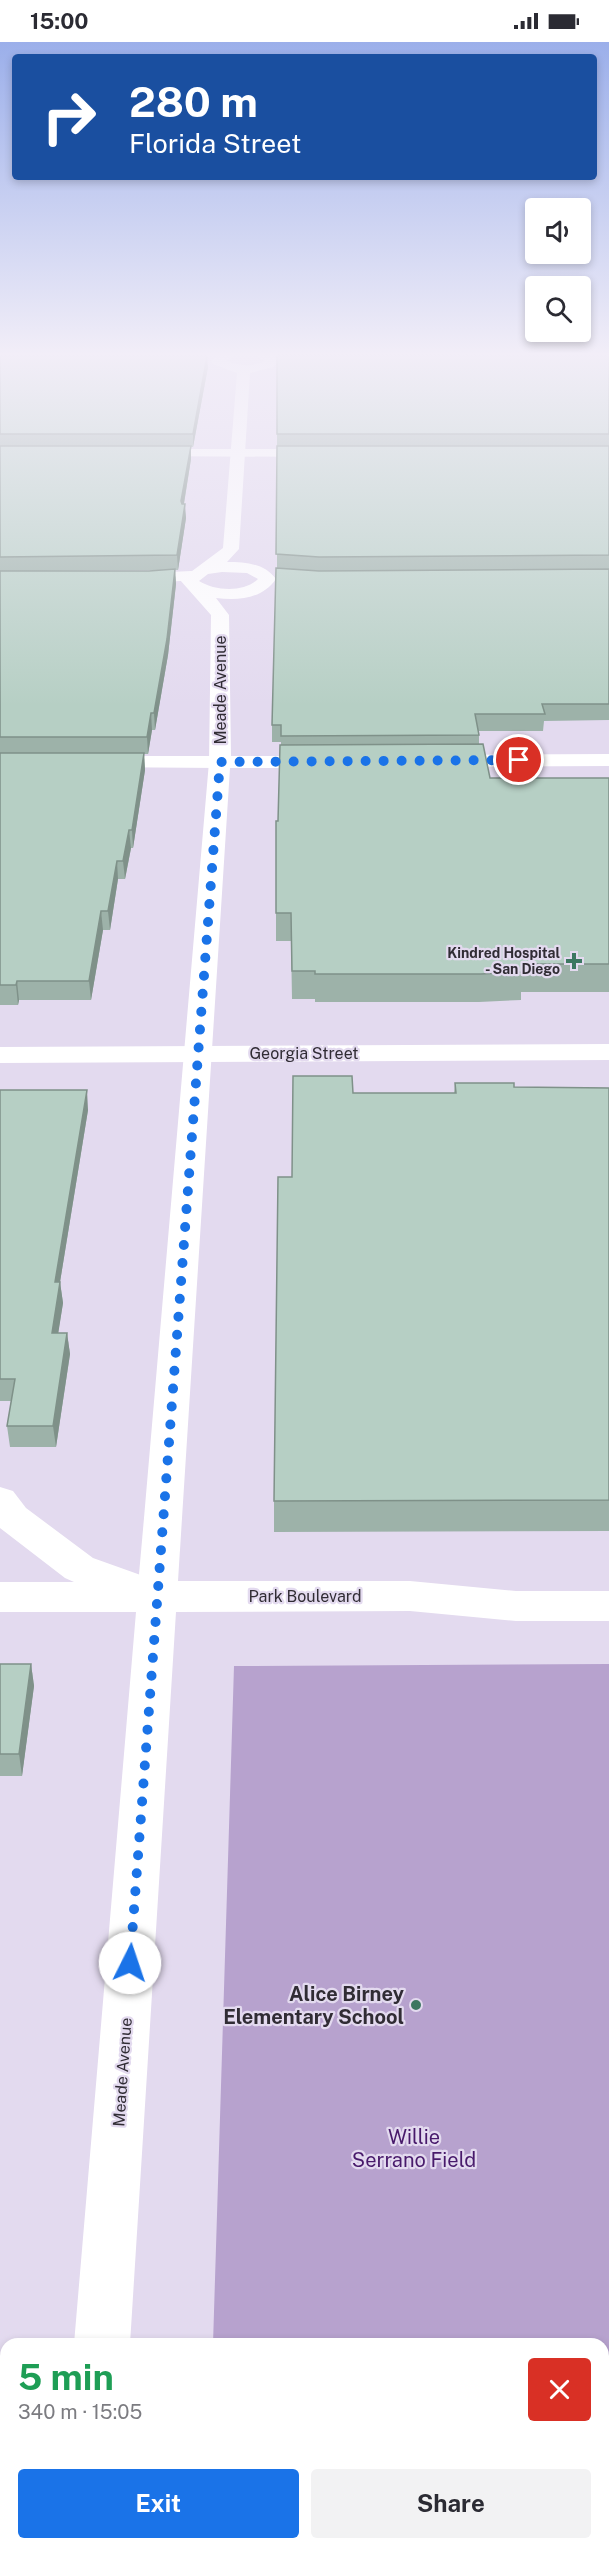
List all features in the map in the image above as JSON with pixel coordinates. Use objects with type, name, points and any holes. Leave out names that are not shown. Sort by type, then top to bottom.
[{"type":"street","points":[[236,472],[231,549],[257,585]]},
{"type":"street","points":[[197,581],[231,549]]},
{"type":"street","points":[[197,581],[222,567],[244,568]]},
{"type":"street","points":[[116,579],[197,581],[216,593],[284,580]]},
{"type":"street","name":"Meade Avenue","points":[[102,2338],[220,762],[220,615],[197,581]]},
{"type":"street","name":"Meade Avenue","points":[[220,615],[257,585]]},
{"type":"street","points":[[421,761],[609,760]]},
{"type":"street","points":[[82,762],[341,761]]},
{"type":"street","name":"Georgia Street","points":[[0,1055],[609,1052]]},
{"type":"street","points":[[0,1501],[13,1518],[79,1569],[157,1597]]},
{"type":"street","name":"Park Boulevard","points":[[0,1598],[410,1596],[516,1606],[609,1606]]},
{"type":"green space","name":"Willie Serrano Field","points":[[609,1664],[609,2338],[213,2338],[234,1666]]},
{"type":"building","points":[[0,472],[186,472],[181,501],[185,504],[177,555],[0,557]]},
{"type":"building","points":[[277,472],[609,472],[609,555],[319,557],[276,554]]},
{"type":"building","points":[[276,568],[319,571],[609,569],[609,704],[542,704],[545,714],[475,714],[479,735],[281,736],[281,725],[272,725]]},
{"type":"building","points":[[175,569],[167,639],[154,713],[151,713],[147,737],[0,737],[0,571]]},
{"type":"building","points":[[483,744],[490,778],[609,778],[609,964],[522,964],[523,972],[481,974],[315,974],[315,971],[292,971],[291,913],[276,913],[276,821],[278,821],[280,745]]},
{"type":"building","points":[[0,753],[144,753],[132,830],[129,830],[123,861],[117,861],[108,911],[101,911],[89,981],[17,981],[16,985],[0,985]]},
{"type":"building","points":[[293,1076],[352,1076],[353,1093],[456,1093],[455,1083],[514,1083],[514,1087],[609,1088],[609,1500],[274,1501],[278,1177],[292,1177]]},
{"type":"building","points":[[0,1090],[87,1090],[55,1282],[60,1282],[52,1333],[67,1333],[53,1426],[7,1426],[15,1379],[0,1379]]},
{"type":"building","points":[[0,1664],[31,1664],[19,1754],[0,1754]]},
{"type":"place","name":"Kindred Hospital - San Diego","points":[[574,961]]},
{"type":"place","name":"Alice Birney Elementary School","points":[[416,2005]]},
{"type":"route","points":[[130,1963],[220,762],[519,760]]}]
